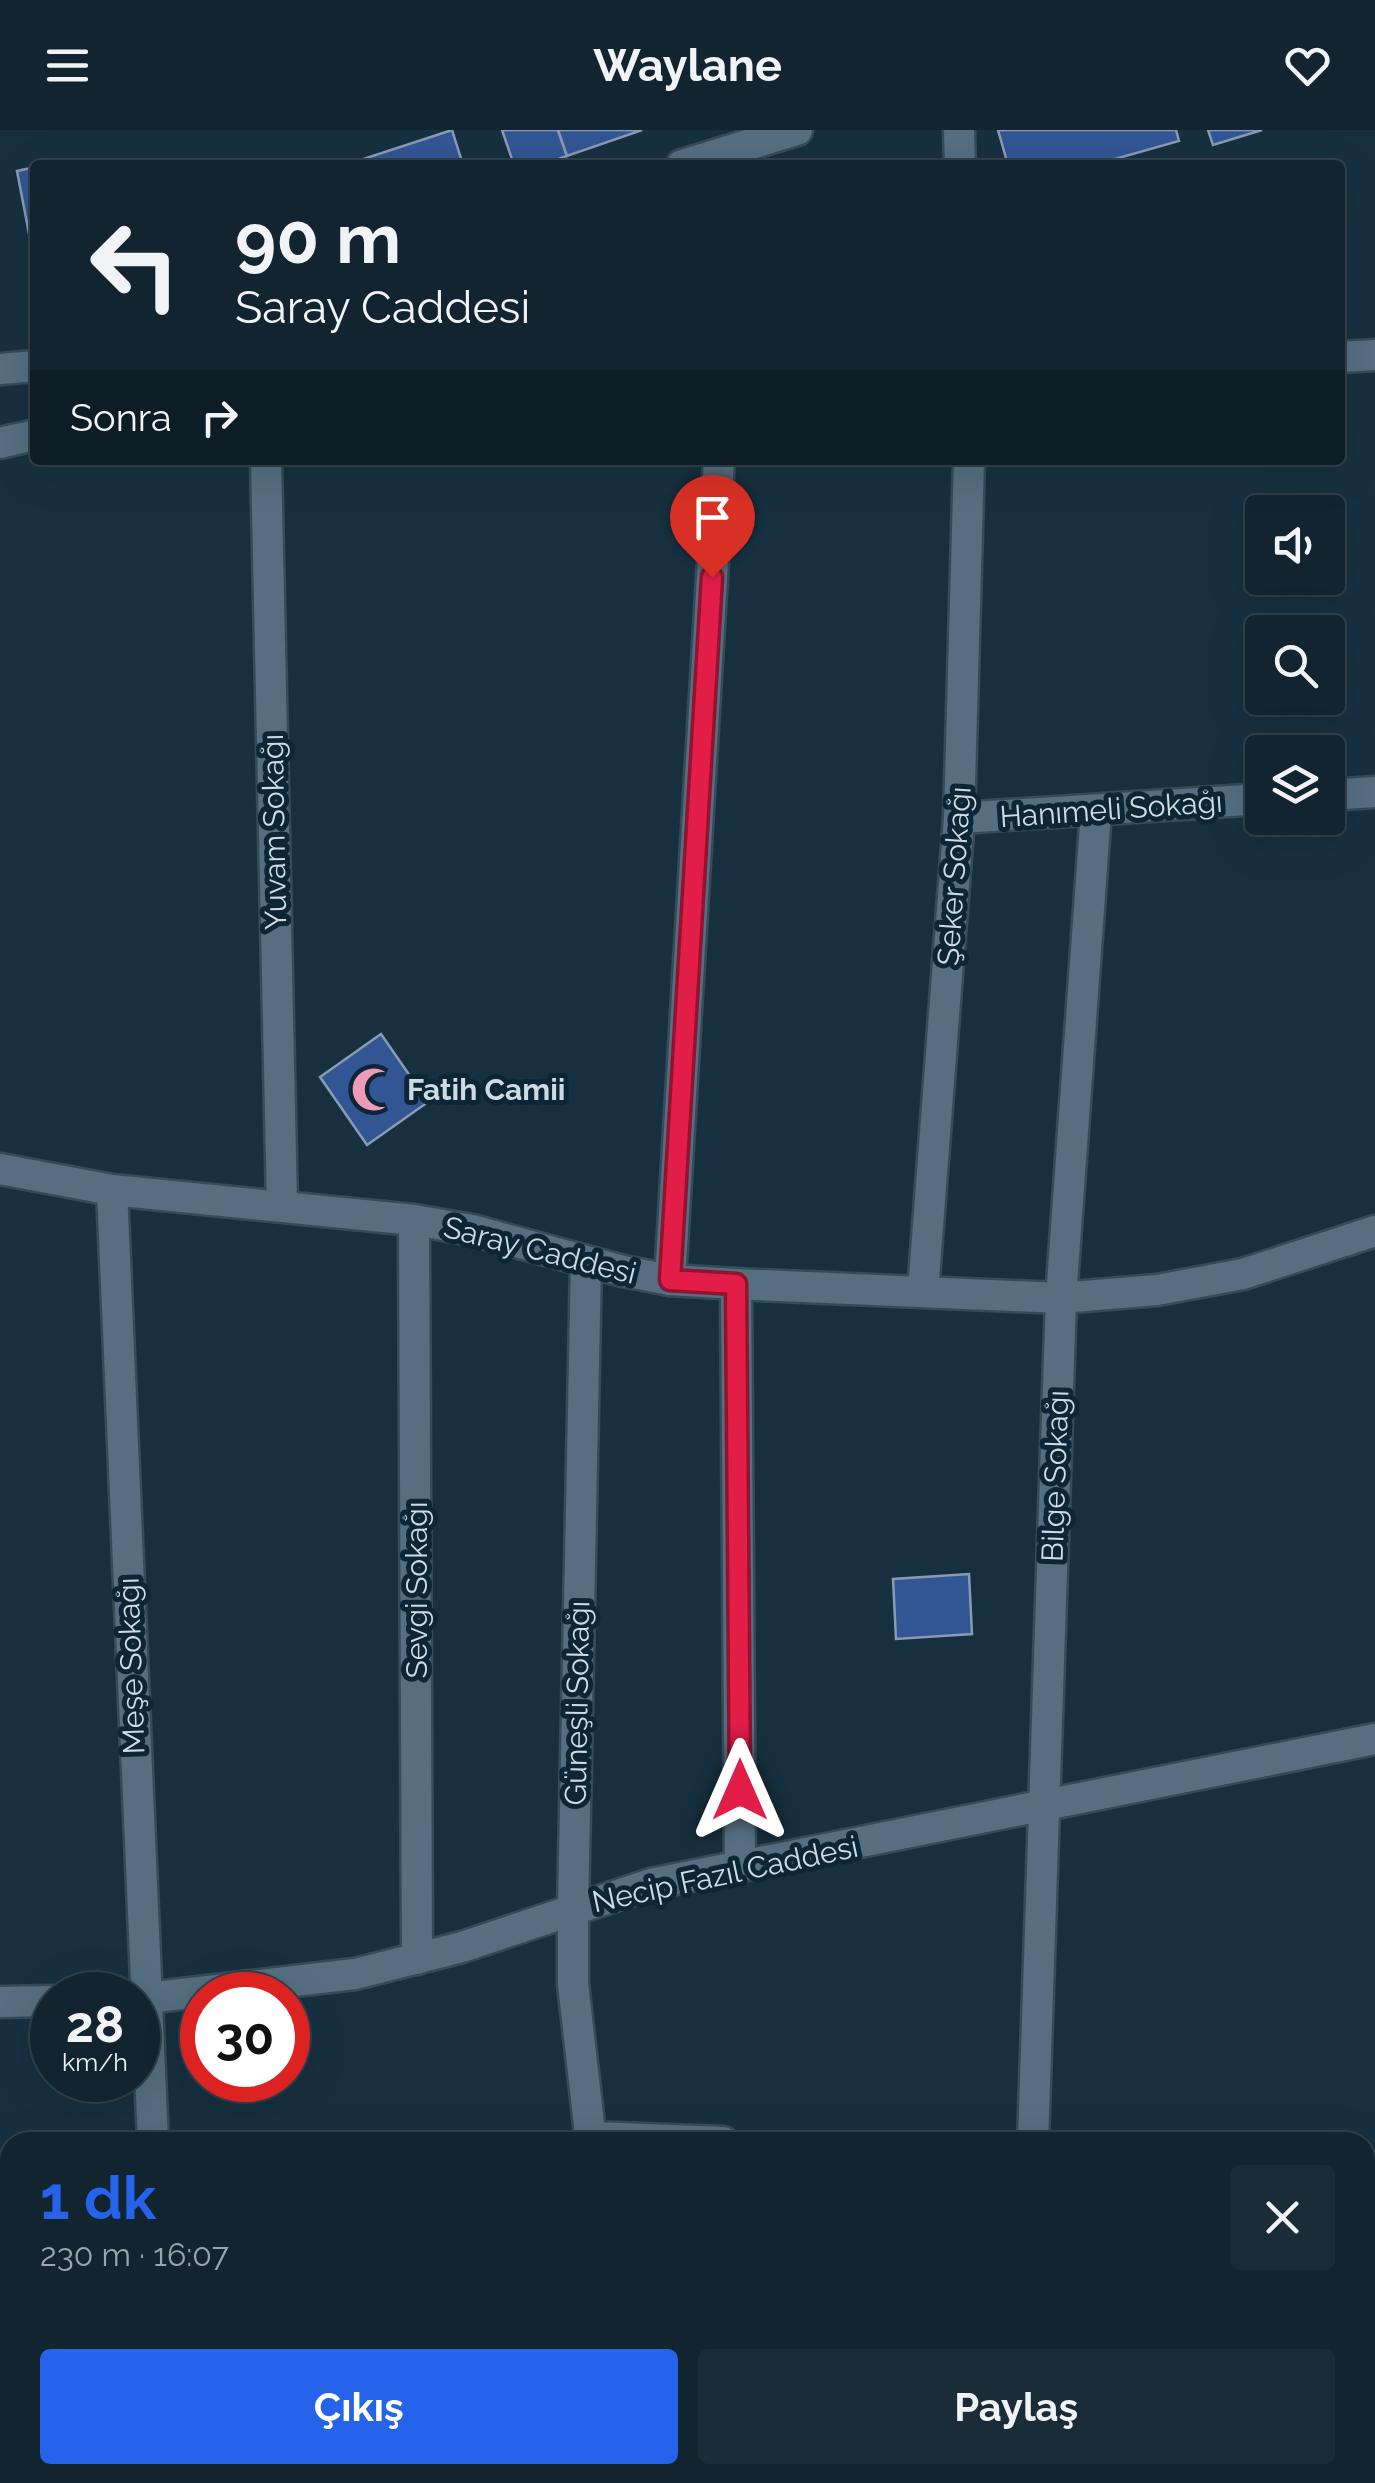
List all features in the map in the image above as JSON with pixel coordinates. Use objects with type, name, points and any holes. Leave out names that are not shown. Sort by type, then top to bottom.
[{"type":"street","points":[[698,160],[797,130]]},
{"type":"street","points":[[959,130],[960,160]]},
{"type":"street","points":[[1345,357],[1375,355]]},
{"type":"street","points":[[0,369],[30,366]]},
{"type":"street","points":[[0,443],[30,436]]},
{"type":"street","name":"Yuvam Sokağı","points":[[266,465],[282,1205]]},
{"type":"street","points":[[670,1280],[719,465]]},
{"type":"street","name":"Şeker Sokağı","points":[[923,1291],[959,818],[968,465]]},
{"type":"street","points":[[1345,794],[1375,792]]},
{"type":"street","name":"Hanımeli Sokağı","points":[[959,818],[1245,801]]},
{"type":"street","name":"Bilge Sokağı","points":[[1033,2132],[1060,1298],[1096,811]]},
{"type":"street","name":"Saray Caddesi","points":[[0,1169],[112,1190],[414,1220],[472,1230],[586,1263],[670,1280],[736,1284],[1060,1298],[1157,1290],[1243,1274],[1308,1256],[1375,1231]]},
{"type":"street","name":"Meşe Sokağı","points":[[112,1190],[140,1972]]},
{"type":"street","name":"Sevgi Sokağı","points":[[414,1220],[417,1960]]},
{"type":"street","name":"Güneşli Sokağı","points":[[586,1263],[573,1908],[574,1984],[590,2132]]},
{"type":"street","points":[[736,1284],[740,1868]]},
{"type":"street","name":"Necip Fazıl Caddesi","points":[[160,1997],[355,1974],[417,1960],[652,1884],[1375,1739]]},
{"type":"street","points":[[0,2002],[30,2001]]},
{"type":"street","name":"Meşe Sokağı","points":[[150,2102],[152,2132]]},
{"type":"building","points":[[452,130],[461,160],[360,160]]},
{"type":"building","points":[[502,130],[558,130],[567,156],[555,160],[512,160]]},
{"type":"building","points":[[558,130],[642,130],[567,156]]},
{"type":"building","points":[[998,130],[1176,130],[1179,141],[1112,160],[1007,160]]},
{"type":"building","points":[[1208,130],[1262,130],[1213,145]]},
{"type":"building","points":[[30,168],[30,239],[17,171]]},
{"type":"building","name":"Fatih Camii","points":[[381,1034],[428,1102],[367,1145],[320,1077]]},
{"type":"building","points":[[969,1574],[972,1634],[896,1639],[893,1579]]},
{"type":"place","name":"Fatih Camii","points":[[374,1089]]},
{"type":"route","points":[[712,577],[670,1280],[736,1284],[740,1790]]}]
